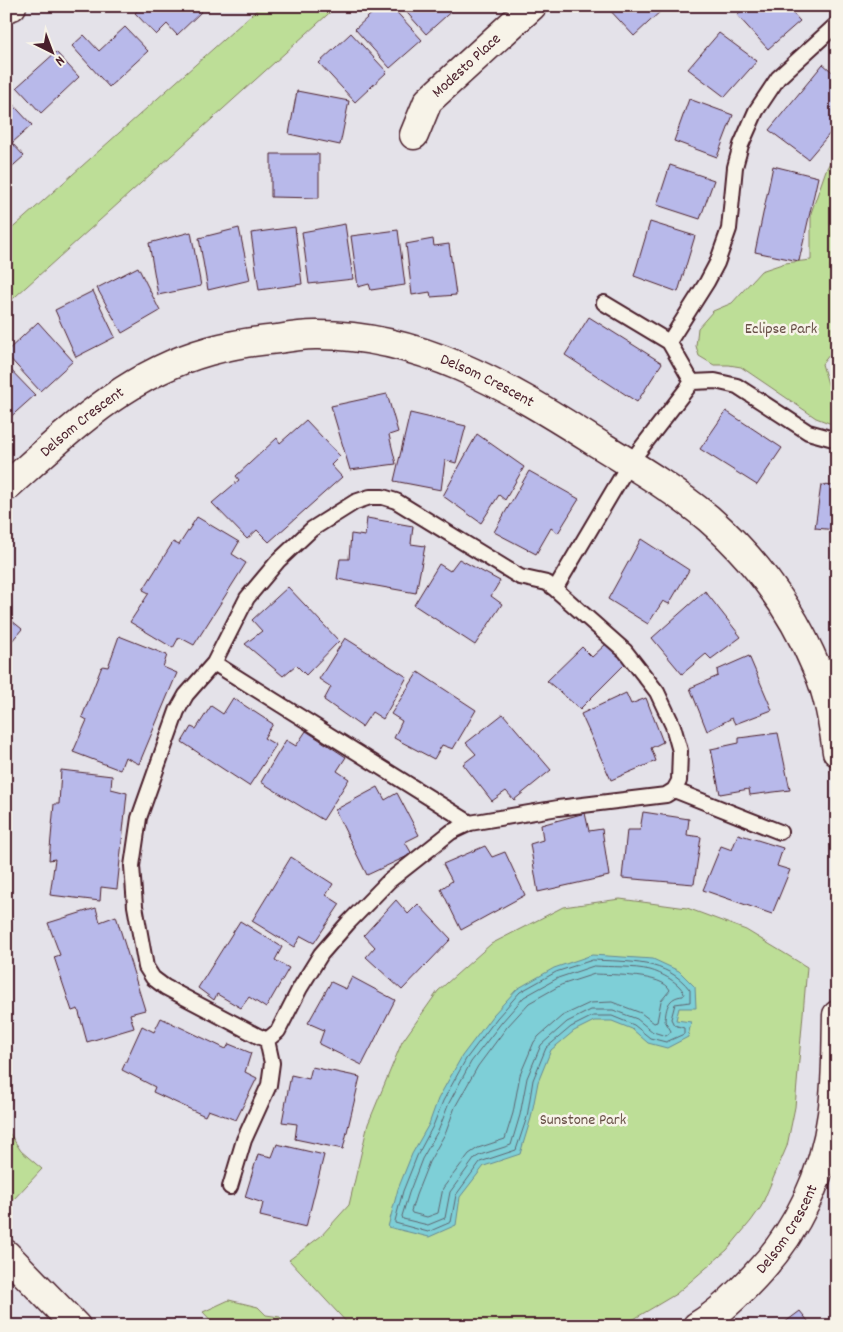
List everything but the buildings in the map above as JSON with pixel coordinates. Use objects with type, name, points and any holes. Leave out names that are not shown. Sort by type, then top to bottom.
[{"type":"street","points":[[6,8],[12,6]]},
{"type":"street","name":"Modesto Place","points":[[414,135],[428,101],[532,6]]},
{"type":"street","name":"Delsom Crescent","points":[[6,487],[92,412],[125,388],[160,369],[211,350],[259,341],[314,335],[361,338],[407,347],[459,365],[512,391],[629,464],[706,517],[735,543],[760,571],[827,667],[837,752]]},
{"type":"street","name":"Delsom Crescent","points":[[697,1326],[735,1297],[778,1250],[790,1233],[814,1185],[833,1137],[837,1015]]},
{"type":"street","points":[[6,1254],[76,1326]]},
{"type":"lane","points":[[669,342],[717,263],[729,229],[735,167],[739,152],[756,111],[778,78],[837,24]]},
{"type":"lane","points":[[604,303],[669,342],[692,382]]},
{"type":"lane","points":[[555,589],[629,464],[692,382],[715,381],[737,386],[808,432],[837,440]]},
{"type":"lane","points":[[370,497],[383,497],[396,501],[520,577],[547,584],[555,589],[625,650],[657,692],[673,726],[680,751],[679,781],[674,790],[666,795],[558,808],[470,823],[452,832],[389,881],[320,954],[278,1031],[267,1040],[165,987],[153,978],[146,967],[135,906],[132,866],[139,818],[177,710],[186,695],[214,663],[247,598],[278,561],[312,529],[355,502],[370,497]]},
{"type":"lane","points":[[214,663],[470,823]]},
{"type":"lane","points":[[674,790],[780,832]]},
{"type":"lane","points":[[230,1187],[244,1140],[269,1085],[272,1063],[267,1040]]},
{"type":"green space","points":[[261,6],[337,6],[6,305],[6,234]]},
{"type":"green space","name":"Eclipse Park","points":[[837,149],[837,348],[834,349],[822,364],[835,407],[837,426],[816,418],[741,367],[714,365],[699,356],[696,346],[698,328],[713,311],[732,303],[761,271],[785,263],[811,260],[811,213],[826,170]]},
{"type":"green space","name":"Sunstone Park","points":[[620,899],[687,908],[746,930],[807,967],[795,1107],[787,1146],[761,1207],[727,1250],[676,1294],[622,1326],[350,1326],[289,1260],[321,1236],[349,1205],[368,1124],[402,1042],[438,991],[491,944],[563,907]]},
{"type":"green space","points":[[6,1128],[21,1151],[42,1169],[13,1200],[6,1193]]},
{"type":"green space","points":[[229,1300],[258,1307],[266,1315],[280,1317],[286,1326],[216,1326],[203,1312]]},
{"type":"water","points":[[592,955],[653,959],[679,971],[695,987],[696,1008],[679,1008],[676,1020],[691,1022],[688,1037],[667,1048],[648,1043],[632,1029],[612,1021],[594,1021],[574,1031],[551,1050],[538,1082],[531,1118],[520,1154],[484,1166],[460,1197],[456,1225],[429,1237],[388,1227],[398,1189],[412,1154],[429,1124],[438,1099],[462,1056],[493,1015],[517,989],[554,968]]}]
